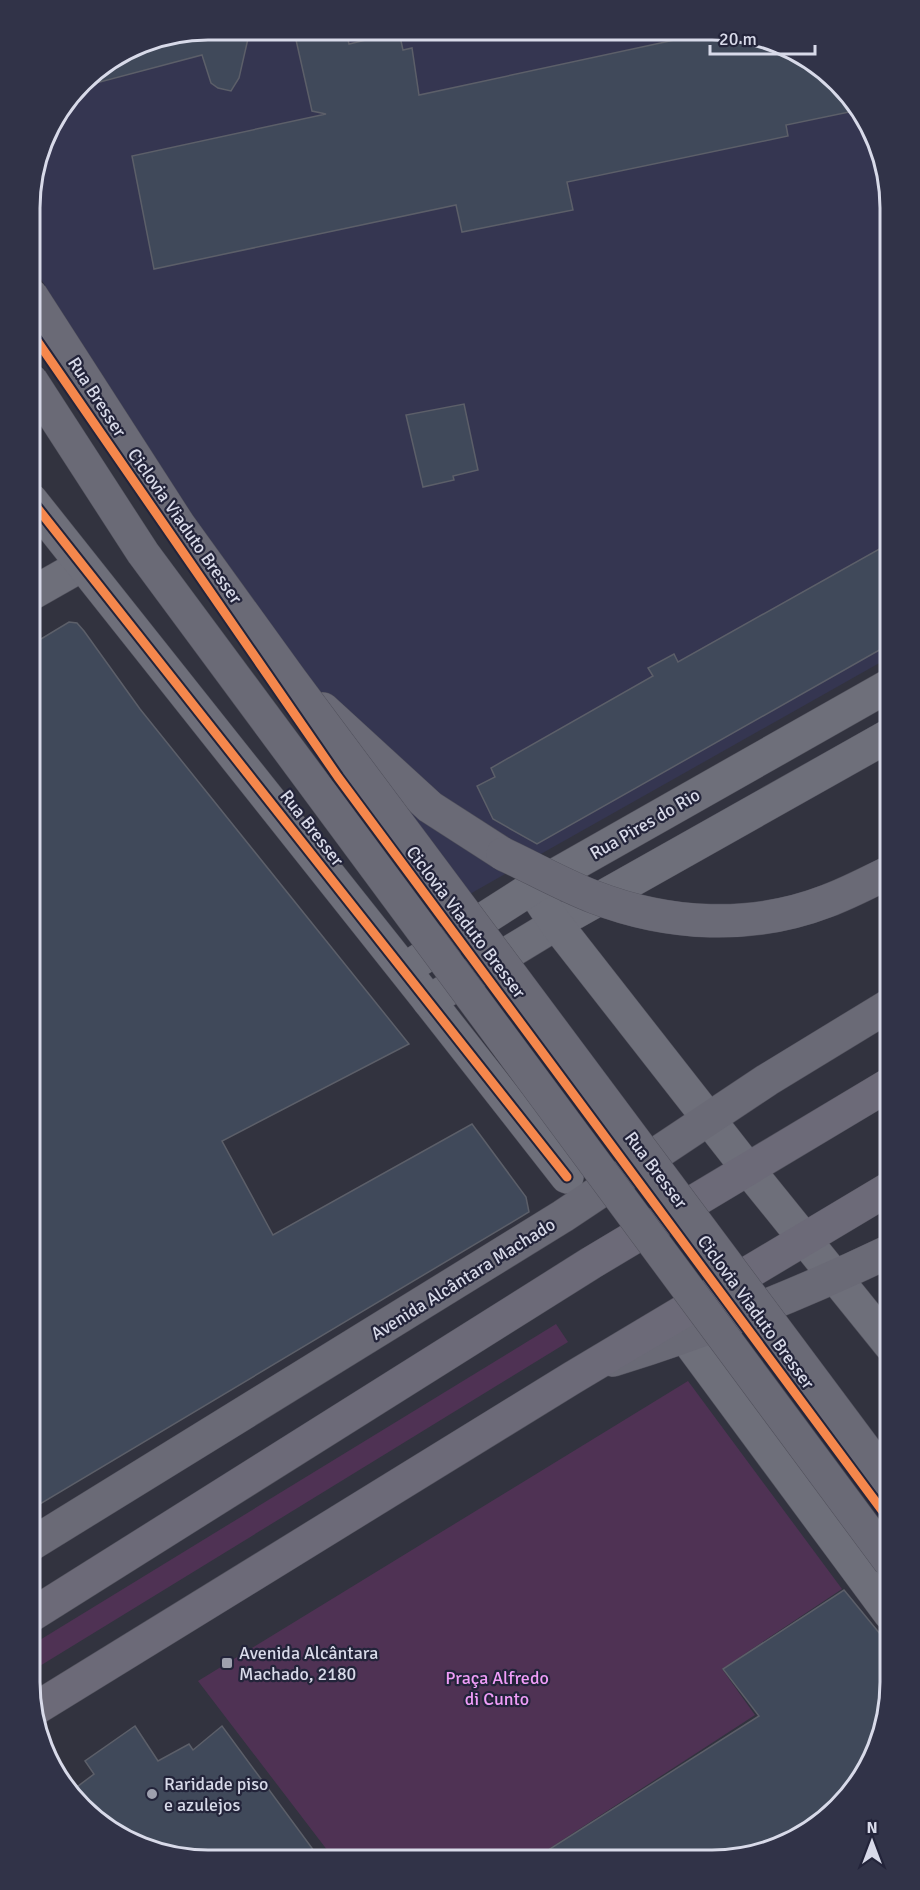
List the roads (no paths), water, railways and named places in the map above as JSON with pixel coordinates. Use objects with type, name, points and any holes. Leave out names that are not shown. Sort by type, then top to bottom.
[{"type":"highway","points":[[40,1610],[591,1263],[879,1090]]},
{"type":"highway","points":[[43,1704],[591,1367],[879,1194]]},
{"type":"main road","name":"Rua Bresser","points":[[41,309],[179,525],[291,680],[879,1468]]},
{"type":"main road","name":"Rua Bresser","points":[[41,395],[143,553],[879,1547]]},
{"type":"main road","points":[[291,680],[430,807],[503,854],[594,897],[645,913],[707,923],[764,919],[826,902],[880,877]]},
{"type":"main road","name":"Avenida Alcântara Machado","points":[[40,1539],[543,1229],[879,1012]]},
{"type":"main road","points":[[591,1367],[686,1338],[879,1256]]},
{"type":"street","name":"Rua Bresser","points":[[41,512],[567,1177]]},
{"type":"street","points":[[41,588],[82,565]]},
{"type":"street","name":"Rua Pires do Rio","points":[[404,969],[532,888],[880,691]]},
{"type":"street","points":[[429,1001],[556,924],[880,741]]},
{"type":"street","points":[[768,753],[791,791]]},
{"type":"street","points":[[532,888],[556,924],[747,1168],[879,1331]]},
{"type":"street","points":[[686,1338],[879,1599]]},
{"type":"place","name":"Avenida Alcântara Machado, 2180","points":[[227,1663]]},
{"type":"place","name":"Raridade piso e azulejos","points":[[152,1794]]},
{"type":"park label","name":"Praça Alfredo di Cunto","points":[[497,1688]]}]
